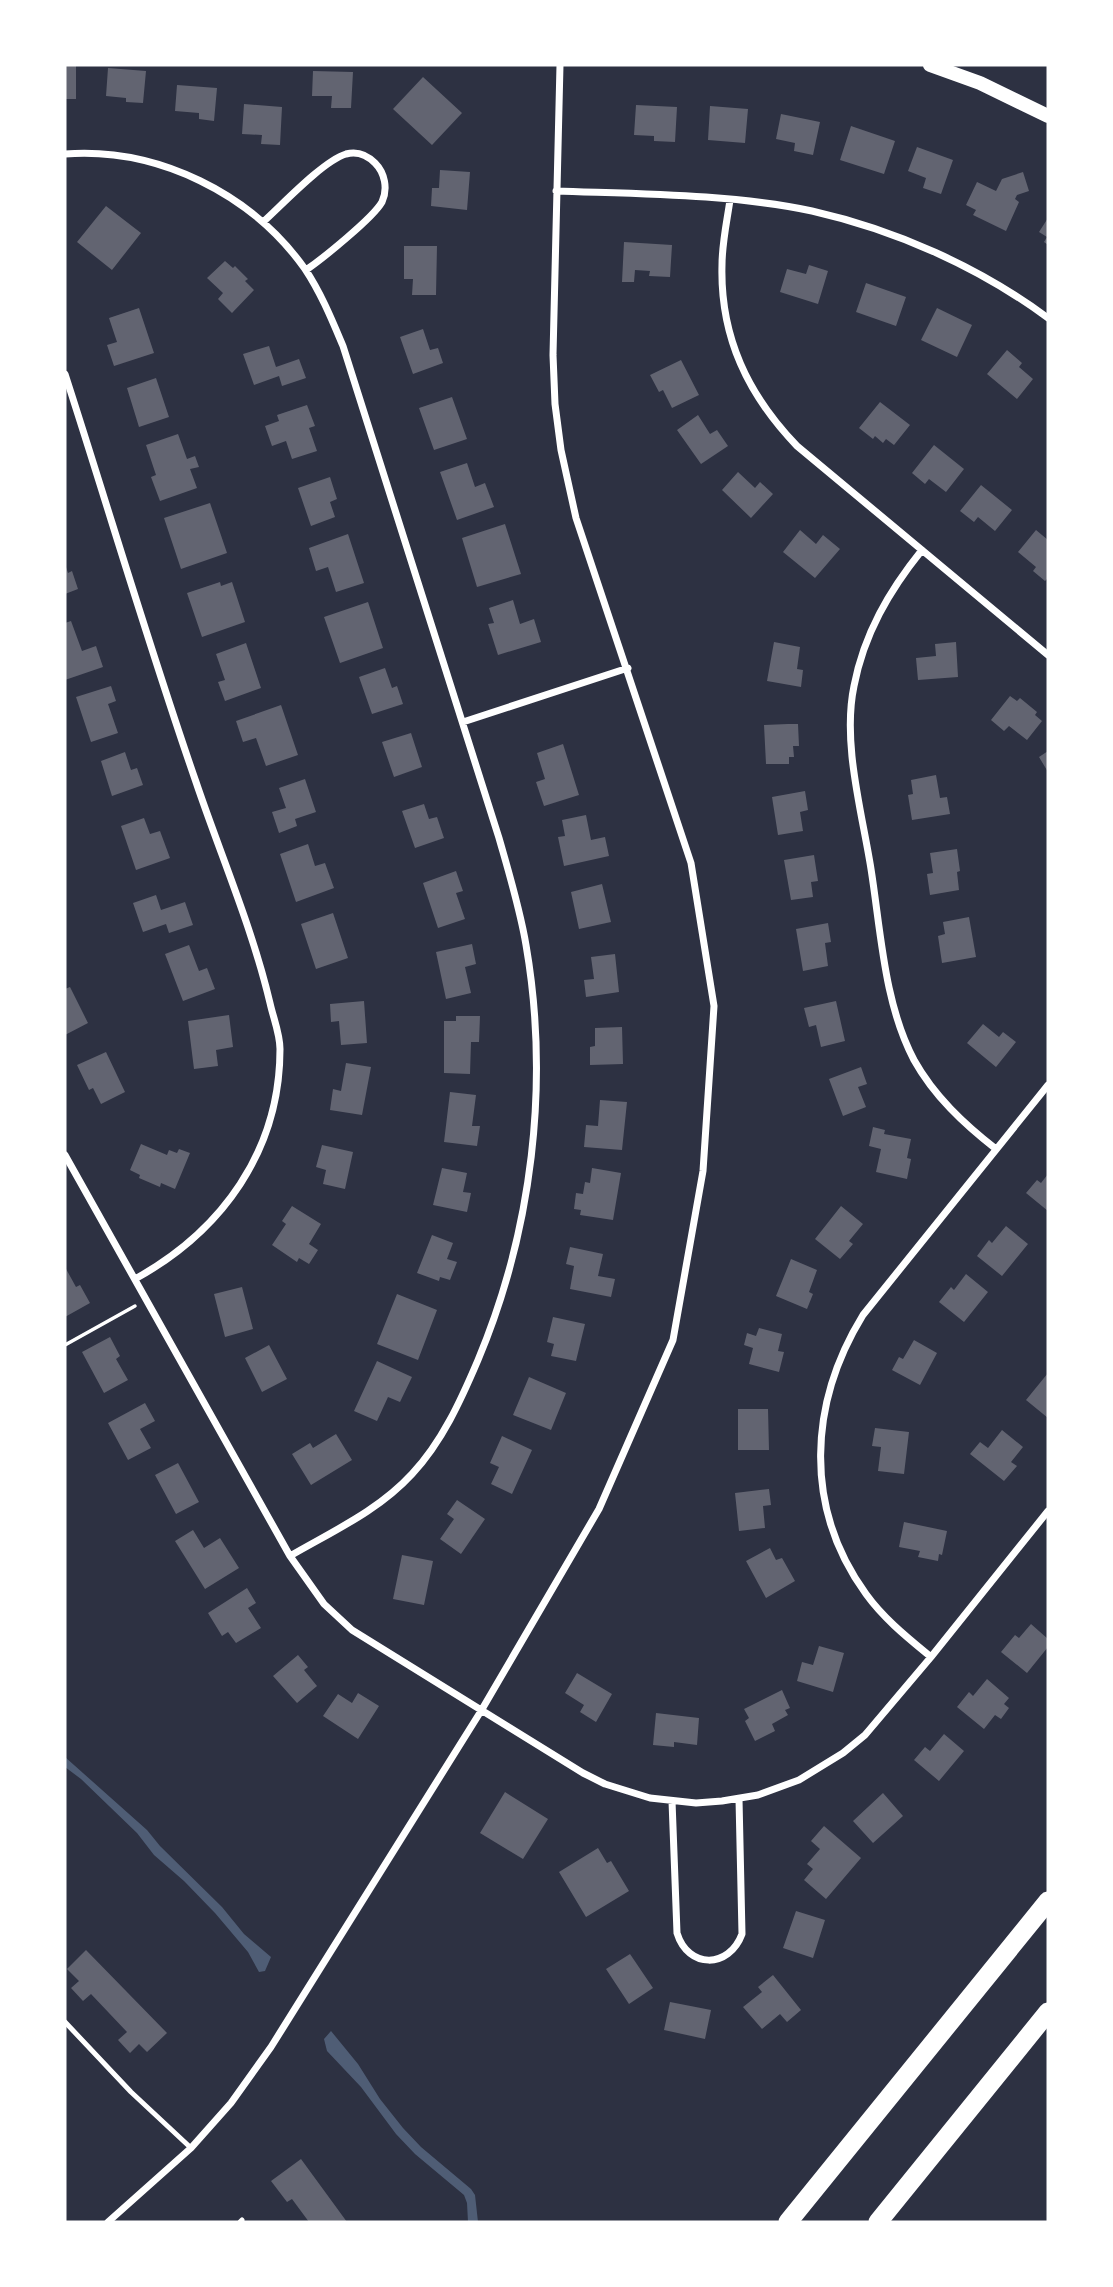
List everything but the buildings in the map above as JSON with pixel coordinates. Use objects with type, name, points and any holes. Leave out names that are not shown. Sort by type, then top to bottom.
[{"type":"highway","points":[[788,2222],[1048,1901]]},
{"type":"highway","points":[[878,2222],[1048,2012]]},
{"type":"main road","points":[[933,65],[980,83],[1048,116]]},
{"type":"street","points":[[108,2222],[191,2148],[231,2103],[271,2047],[481,1711],[598,1509],[673,1340],[703,1171],[714,1006],[691,863],[583,540],[561,450],[555,404],[553,355],[560,65]]},
{"type":"street","points":[[65,155],[100,154],[133,159],[190,176],[239,203],[263,222],[306,271],[343,346],[463,722],[516,897],[530,975],[536,1101],[526,1193],[505,1285],[485,1344],[450,1420],[414,1472],[379,1504],[290,1556]]},
{"type":"street","points":[[263,222],[330,162],[344,154],[362,154],[377,164],[383,174],[385,191],[378,208],[306,271]]},
{"type":"street","points":[[556,191],[730,200],[811,211],[898,236],[950,259],[996,283],[1048,318]]},
{"type":"street","points":[[730,200],[722,264],[723,290],[732,340],[754,393],[775,423],[797,446],[1048,655]]},
{"type":"street","points":[[65,374],[195,781],[259,958],[280,1047],[277,1084],[269,1118],[248,1174],[218,1216],[188,1245],[135,1279]]},
{"type":"street","points":[[922,550],[880,610],[863,649],[853,688],[851,739],[887,974],[902,1032],[915,1061],[945,1103],[996,1149]]},
{"type":"street","points":[[463,722],[628,668]]},
{"type":"street","points":[[931,1657],[874,1604],[843,1553],[824,1500],[820,1468],[826,1401],[834,1372],[852,1333],[888,1281],[1048,1085]]},
{"type":"street","points":[[65,1155],[290,1556],[324,1604],[344,1623],[378,1647],[605,1784],[640,1796],[671,1801],[696,1803],[739,1799],[799,1780],[843,1753],[882,1717],[1048,1511]]},
{"type":"street","points":[[671,1801],[677,1933],[687,1951],[700,1959],[713,1960],[735,1949],[742,1934],[739,1799]]},
{"type":"lane","points":[[65,2022],[131,2092],[191,2148]]},
{"type":"path","points":[[65,1345],[135,1306]]},
{"type":"water","points":[[65,1757],[147,1830],[222,1907],[244,1934],[271,1957],[265,1971],[259,1972],[248,1952],[215,1913],[154,1855],[137,1833],[65,1767]]},
{"type":"water","points":[[331,2031],[403,2128],[421,2147],[471,2189],[475,2195],[478,2222],[468,2222],[464,2195],[415,2154],[396,2134],[361,2087],[327,2051],[324,2039]]}]
